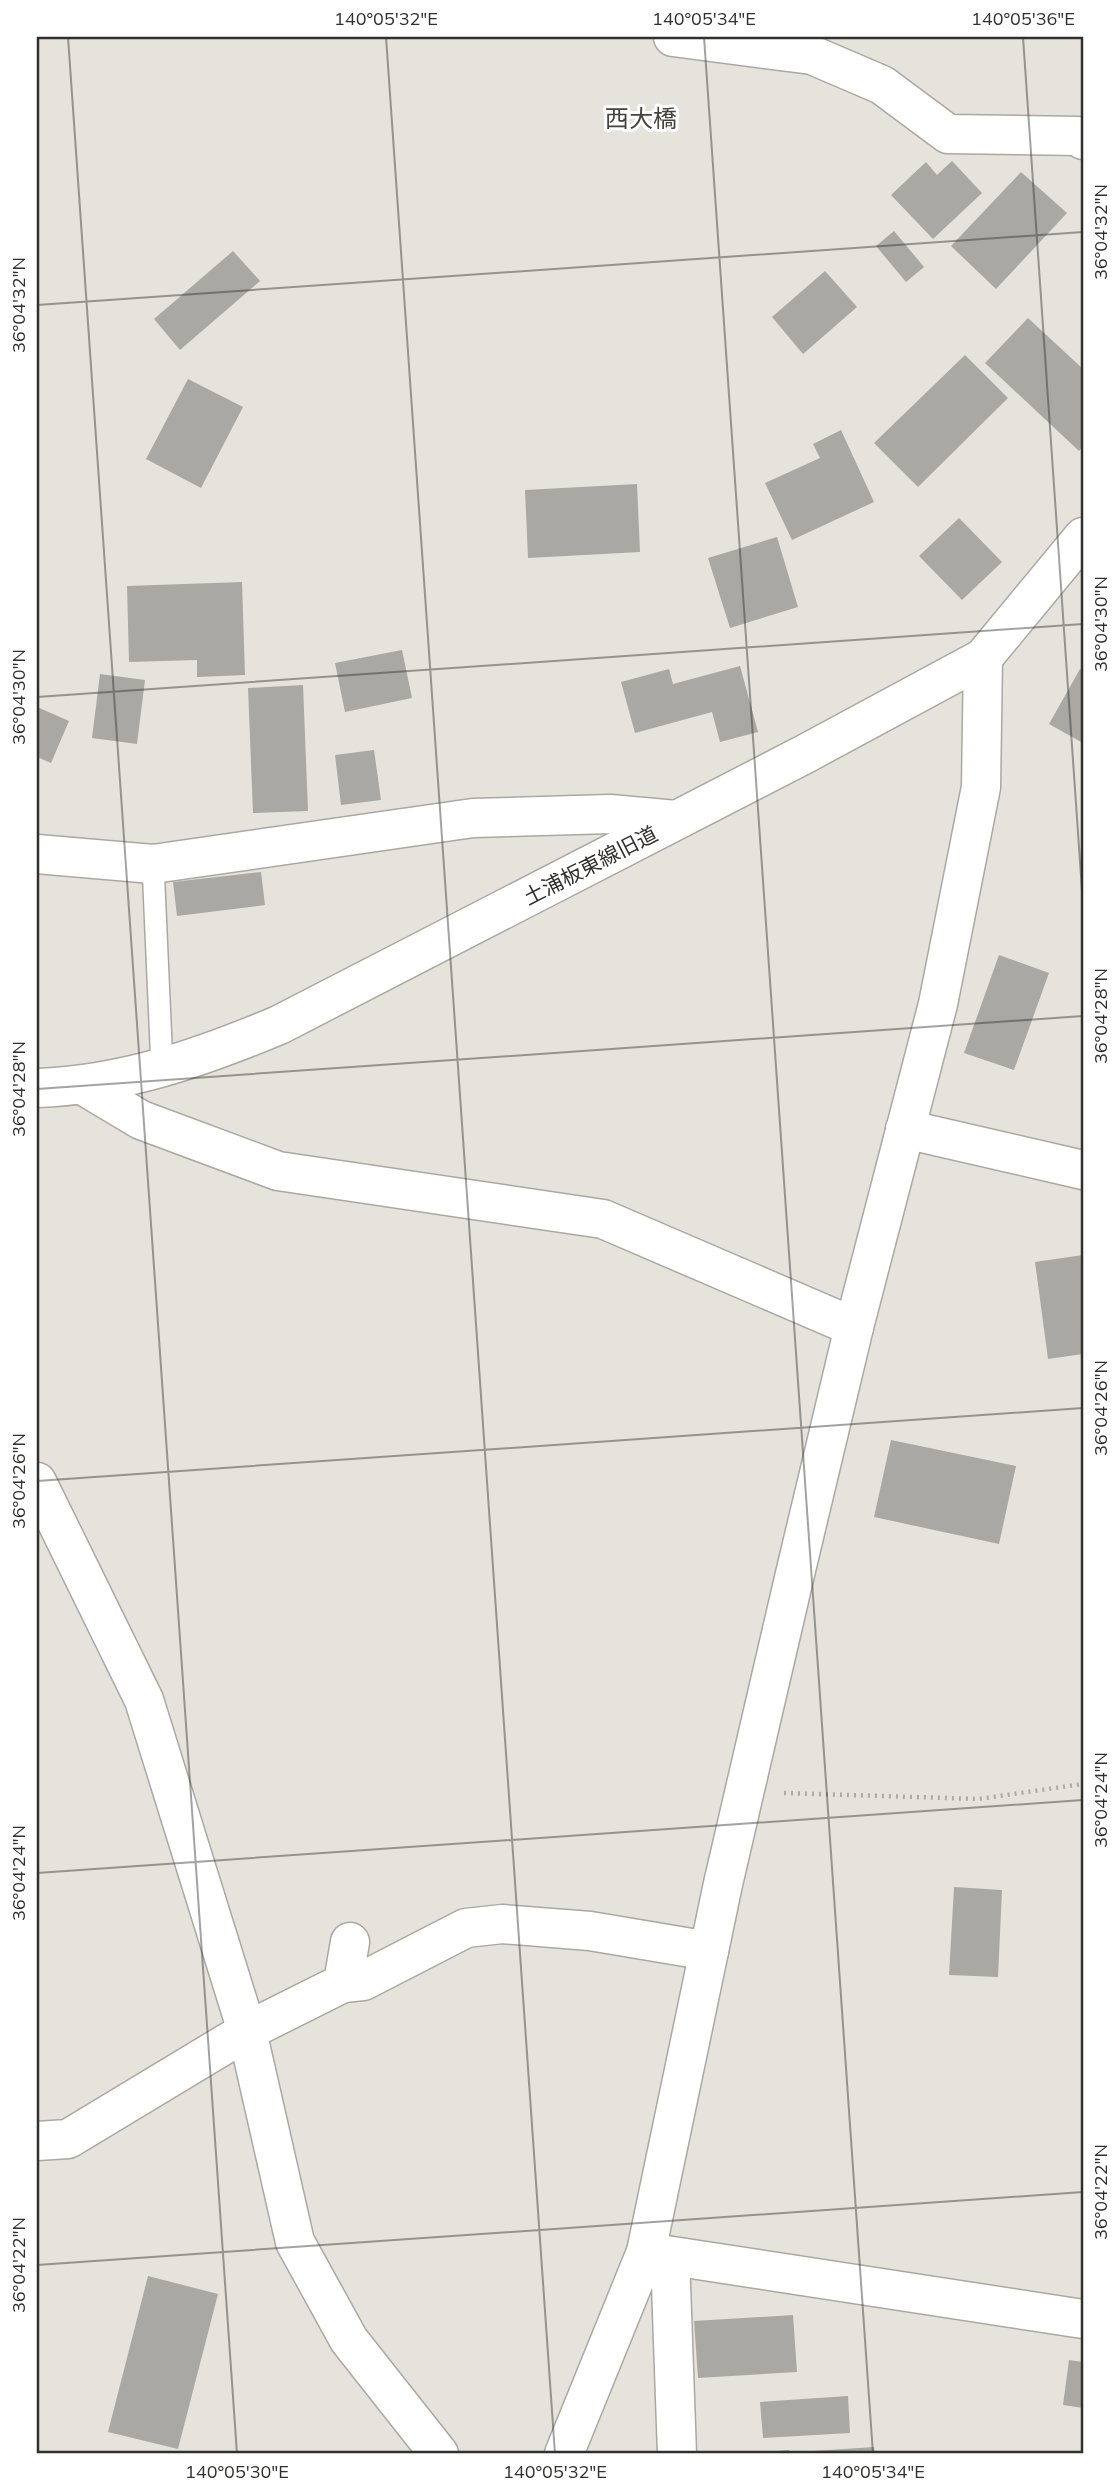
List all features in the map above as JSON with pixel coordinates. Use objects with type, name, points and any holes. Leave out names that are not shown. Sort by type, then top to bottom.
[{"type":"street","points":[[673,37],[812,55],[882,85],[948,134],[1078,136],[1083,140]]},
{"type":"street","name":"土浦板東線旧道","points":[[37,1088],[85,1086],[162,1067],[219,1050],[279,1025],[676,820],[983,658],[1083,537]]},
{"type":"street","points":[[677,2454],[658,2254],[709,1951],[854,1327],[938,1004],[981,787],[983,658]]},
{"type":"street","points":[[37,854],[153,864],[472,818],[610,814],[676,820]]},
{"type":"street","points":[[85,1086],[141,1120],[278,1171],[603,1219],[854,1327]]},
{"type":"street","points":[[905,1129],[1083,1170]]},
{"type":"street","points":[[37,1482],[144,1699],[247,2031],[295,2242],[349,2340],[439,2454]]},
{"type":"street","points":[[37,2141],[68,2139],[247,2031],[343,1983],[363,1981],[466,1927],[502,1924],[590,1931],[709,1951]]},
{"type":"street","points":[[343,1983],[350,1942]]},
{"type":"street","points":[[658,2254],[1083,2319]]},
{"type":"street","points":[[564,2454],[658,2254]]},
{"type":"lane","points":[[153,864],[162,1067]]},
{"type":"path","points":[[745,1792],[979,1799],[1083,1784]]},
{"type":"building","points":[[952,161],[982,193],[933,239],[891,195],[926,162],[937,175]]},
{"type":"building","points":[[1021,172],[1067,213],[996,289],[951,246]]},
{"type":"building","points":[[894,231],[924,267],[906,282],[876,246]]},
{"type":"building","points":[[233,251],[260,281],[180,350],[154,319]]},
{"type":"building","points":[[825,271],[857,307],[803,354],[772,317]]},
{"type":"building","points":[[1028,318],[1083,369],[1083,446],[1079,451],[985,363]]},
{"type":"building","points":[[965,355],[1008,398],[918,487],[874,443]]},
{"type":"building","points":[[188,379],[243,407],[201,488],[146,459]]},
{"type":"building","points":[[841,430],[874,502],[792,540],[765,483],[820,458],[813,444]]},
{"type":"building","points":[[637,484],[640,552],[528,558],[525,490]]},
{"type":"building","points":[[959,518],[1002,562],[962,600],[919,556]]},
{"type":"building","points":[[777,537],[798,607],[730,628],[708,558]]},
{"type":"building","points":[[242,582],[245,675],[197,677],[197,660],[129,662],[127,586]]},
{"type":"building","points":[[402,650],[412,698],[345,712],[335,663]]},
{"type":"building","points":[[740,666],[758,732],[720,742],[712,712],[635,733],[621,682],[669,669],[673,684]]},
{"type":"building","points":[[1080,669],[1083,671],[1083,743],[1049,724]]},
{"type":"building","points":[[100,674],[145,680],[137,744],[92,738]]},
{"type":"building","points":[[303,685],[308,811],[253,813],[248,688]]},
{"type":"building","points":[[37,707],[69,721],[51,763],[37,757]]},
{"type":"building","points":[[374,750],[381,800],[341,805],[335,755]]},
{"type":"building","points":[[261,872],[265,905],[177,916],[173,882]]},
{"type":"building","points":[[999,955],[1049,973],[1014,1070],[964,1053]]},
{"type":"building","points":[[1083,1255],[1083,1354],[1048,1359],[1035,1262]]},
{"type":"building","points":[[891,1440],[1016,1466],[999,1544],[874,1517]]},
{"type":"building","points":[[954,1887],[1002,1890],[998,1977],[949,1975]]},
{"type":"building","points":[[148,2276],[218,2294],[178,2449],[108,2432]]},
{"type":"building","points":[[793,2315],[797,2372],[698,2378],[694,2321]]},
{"type":"building","points":[[1069,2360],[1083,2362],[1083,2408],[1063,2405]]},
{"type":"building","points":[[848,2396],[850,2433],[763,2438],[760,2402]]},
{"type":"building","points":[[874,2447],[875,2454],[813,2454],[813,2451]]},
{"type":"building","points":[[789,2450],[790,2454],[764,2452]]},
{"type":"district","name":"西大橋","points":[[641,118]]}]
